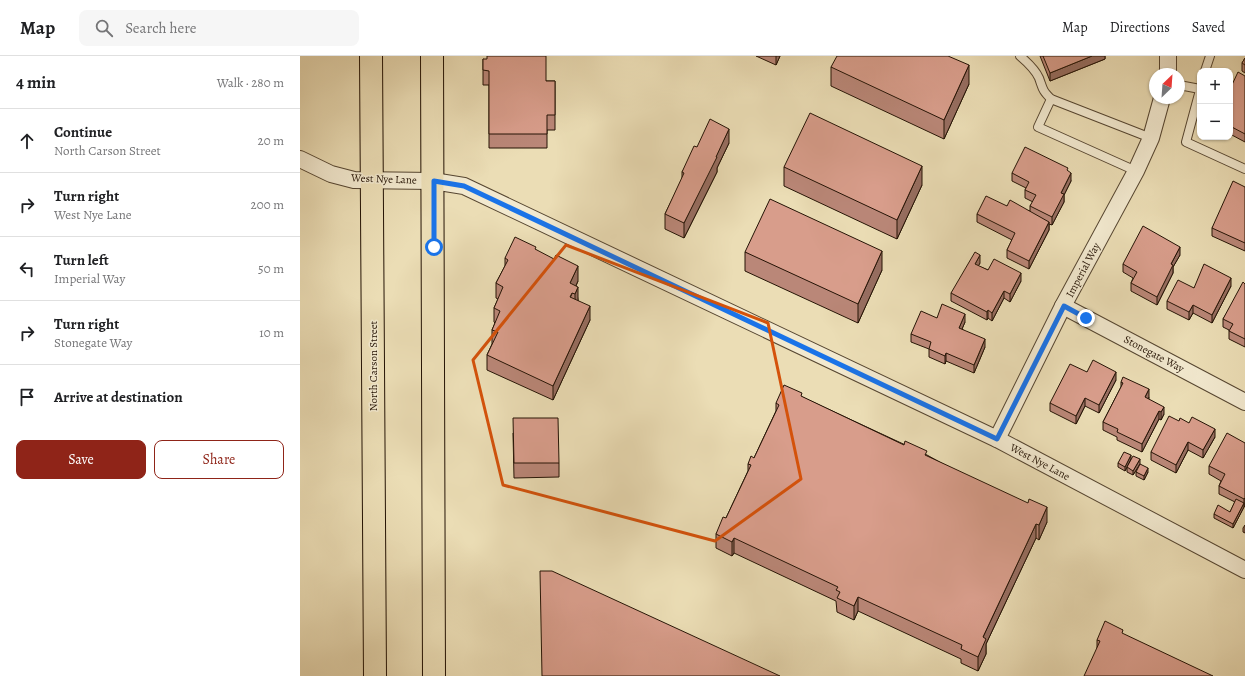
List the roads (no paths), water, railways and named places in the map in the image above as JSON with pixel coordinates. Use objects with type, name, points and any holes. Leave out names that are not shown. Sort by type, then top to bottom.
[{"type":"main road","name":"North Carson Street","points":[[370,56],[375,676]]},
{"type":"main road","points":[[432,56],[434,181],[434,676]]},
{"type":"street","points":[[1168,56],[1168,68]]},
{"type":"street","name":"Imperial Way","points":[[997,439],[1064,306],[1136,171],[1150,138],[1160,104]]},
{"type":"street","name":"West Nye Lane","points":[[300,160],[331,174],[354,180],[434,181],[464,186],[997,439],[1245,570]]},
{"type":"street","name":"Stonegate Way","points":[[1064,306],[1245,402]]},
{"type":"lane","points":[[1020,56],[1032,67],[1038,77],[1041,89],[1051,99],[1150,138]]},
{"type":"lane","points":[[1206,68],[1210,56]]},
{"type":"lane","points":[[1185,86],[1197,89]]},
{"type":"lane","points":[[1051,99],[1038,127],[1136,171]]},
{"type":"lane","points":[[1197,101],[1186,142],[1245,169]]}]
